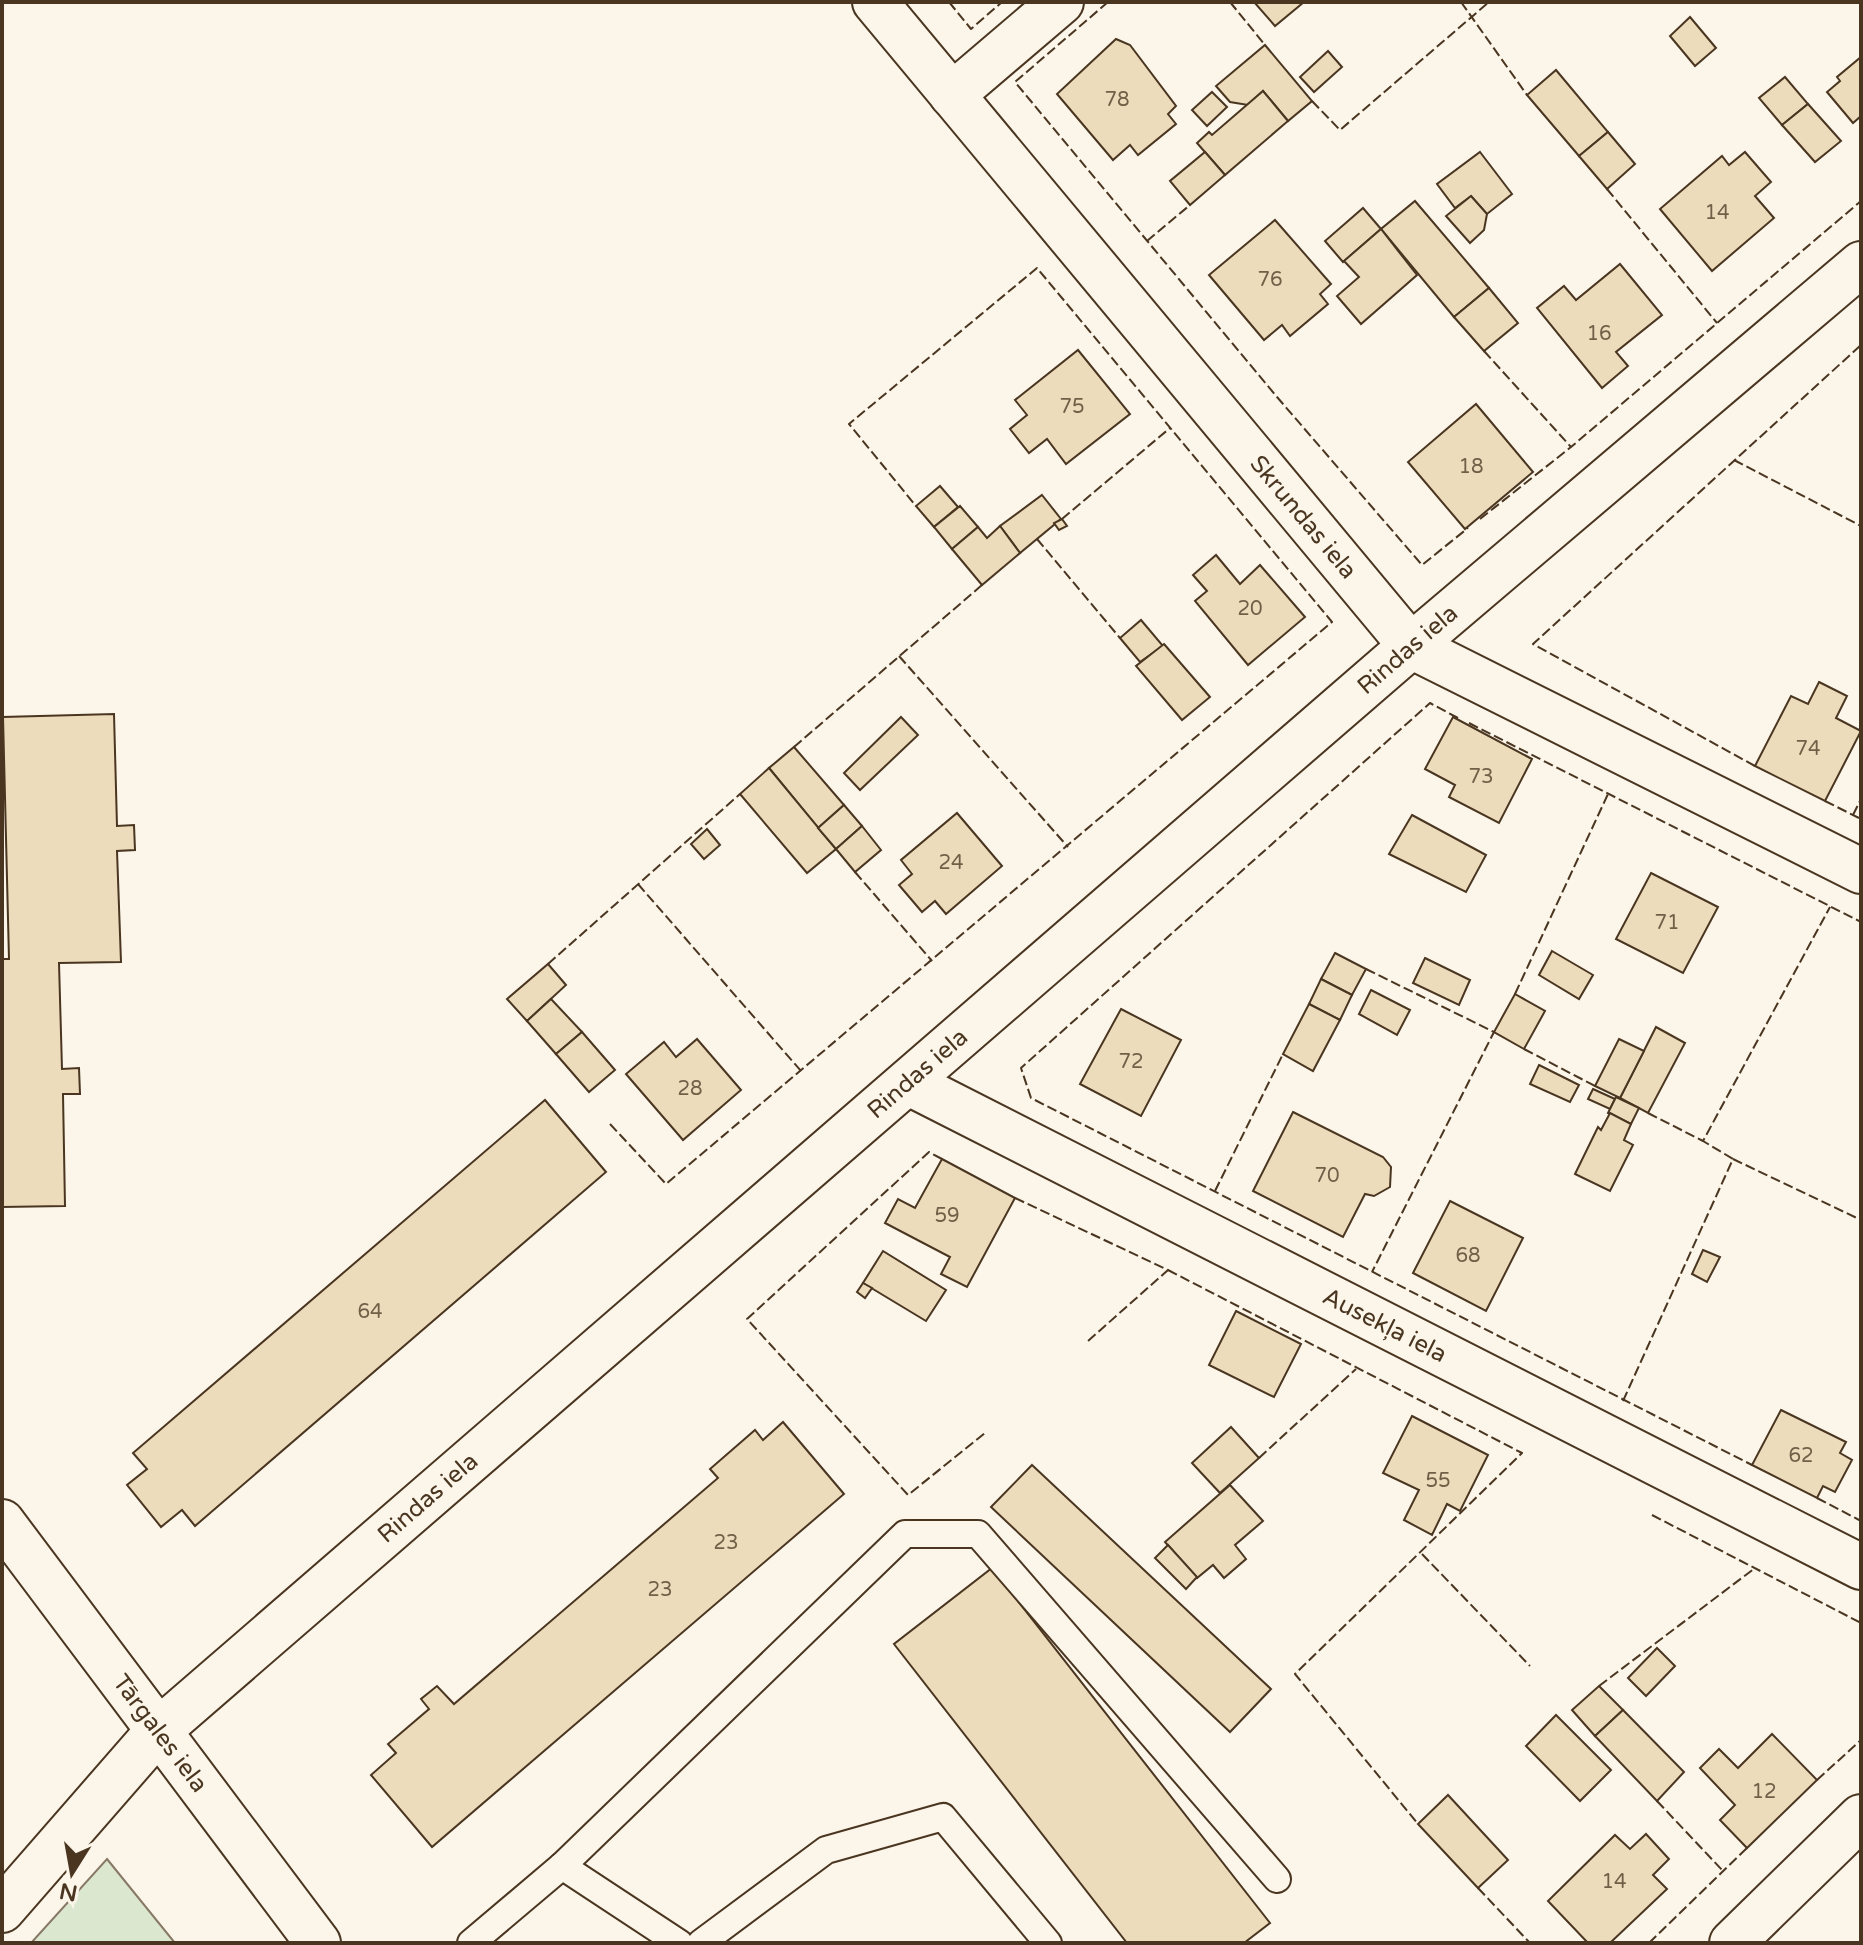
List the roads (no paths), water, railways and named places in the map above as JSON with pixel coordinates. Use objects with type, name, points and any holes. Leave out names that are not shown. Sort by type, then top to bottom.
[{"type":"street","name":"Skrundas iela","points":[[875,2],[1411,646],[1861,871]]},
{"type":"street","points":[[952,95],[1061,2]]},
{"type":"street","name":"Rindas iela","points":[[2,1910],[158,1731],[1411,646],[1861,264]]},
{"type":"street","name":"Ausekļa iela","points":[[909,1083],[1861,1567]]},
{"type":"street","name":"Tārgales iela","points":[[2,1522],[318,1943]]},
{"type":"street","points":[[1758,1934],[1861,1817]]},
{"type":"lane","points":[[471,1943],[562,1866],[905,1534],[978,1534],[1277,1879]]},
{"type":"lane","points":[[701,1943],[826,1850],[943,1817],[1048,1943]]},
{"type":"lane","points":[[562,1866],[679,1943]]}]
